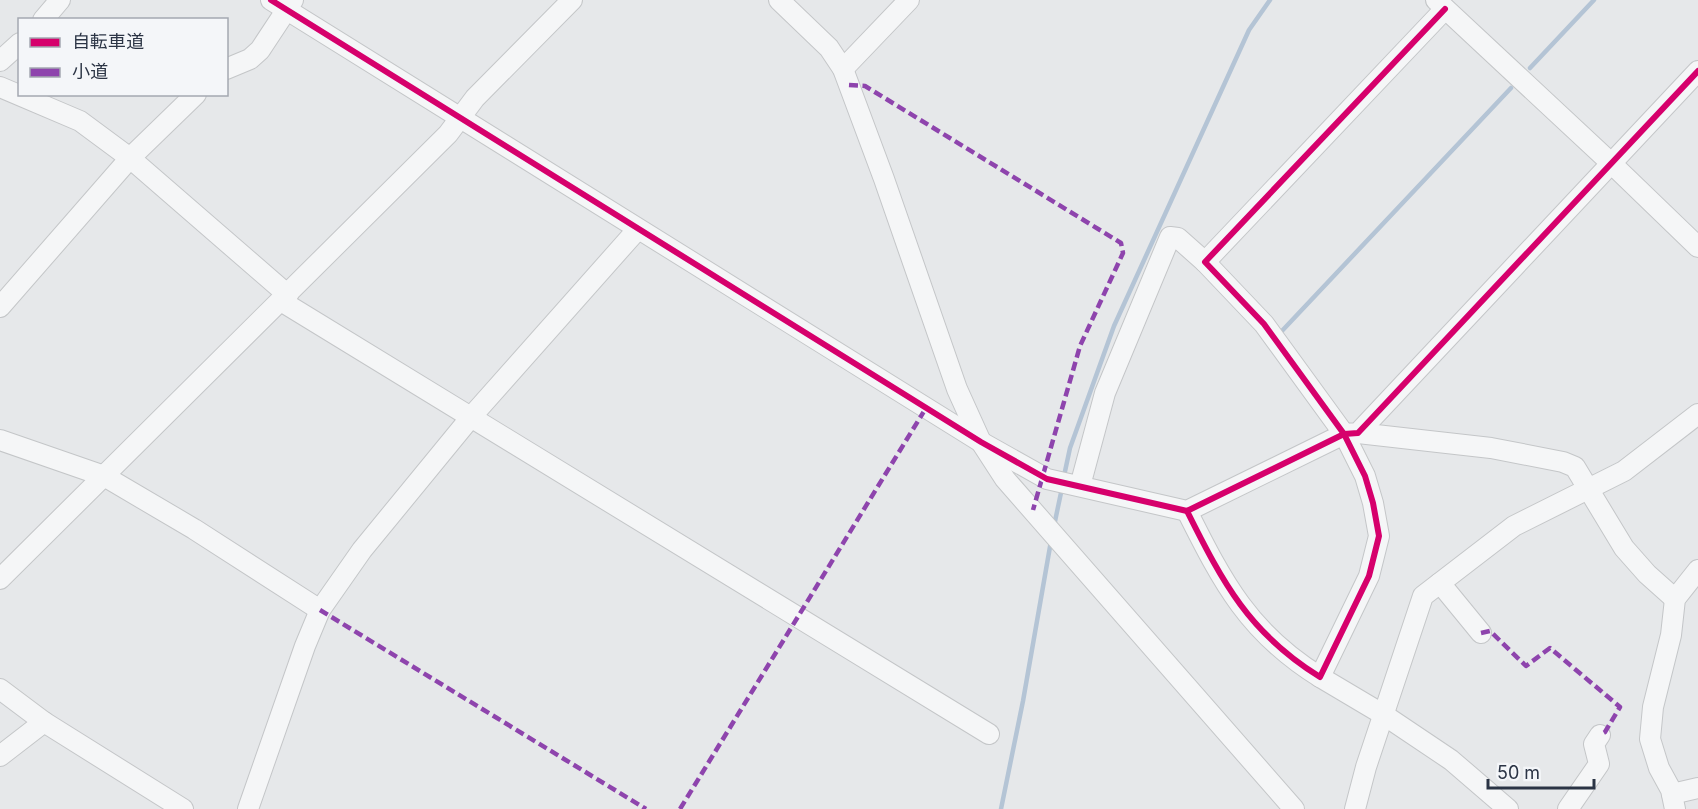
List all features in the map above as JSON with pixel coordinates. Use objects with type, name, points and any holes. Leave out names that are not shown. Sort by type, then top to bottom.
[{"type":"street","points":[[45,18],[59,0]]},
{"type":"street","points":[[0,579],[448,134],[476,98],[572,0]]},
{"type":"street","points":[[779,0],[829,48],[843,69],[957,389],[981,442],[1005,479],[1294,809]]},
{"type":"street","points":[[843,69],[909,0]]},
{"type":"street","points":[[228,68],[250,59],[260,50],[284,3],[637,230],[981,442],[1047,479],[1187,511],[1351,433],[1612,164],[1698,71]]},
{"type":"street","points":[[1205,262],[1440,4],[1698,247]]},
{"type":"street","points":[[0,61],[18,45]]},
{"type":"street","points":[[0,87],[18,95]]},
{"type":"street","points":[[21,96],[80,121],[130,159],[285,298],[471,417],[989,734]]},
{"type":"street","points":[[0,307],[130,159],[194,96]]},
{"type":"street","points":[[248,809],[305,646],[320,610],[362,550],[471,417],[637,230]]},
{"type":"street","points":[[1080,486],[1105,393],[1170,237],[1178,238],[1205,262],[1264,324],[1351,433],[1365,476],[1379,536],[1369,576],[1320,677]]},
{"type":"street","points":[[1355,809],[1383,715],[1423,596],[1514,526],[1624,471],[1698,414]]},
{"type":"street","points":[[1351,433],[1491,448],[1563,462],[1575,467],[1624,548],[1647,574],[1675,599]]},
{"type":"street","points":[[0,440],[104,476],[194,529],[320,610]]},
{"type":"street","points":[[1187,511],[1234,598],[1268,638],[1296,663],[1383,715],[1451,760],[1508,809]]},
{"type":"street","points":[[1697,572],[1675,599],[1671,635],[1653,707],[1650,739],[1673,802],[1698,788]]},
{"type":"street","points":[[1440,583],[1482,633]]},
{"type":"street","points":[[0,689],[44,722],[183,809]]},
{"type":"street","points":[[0,756],[44,722]]},
{"type":"street","points":[[1568,809],[1599,764],[1594,744],[1600,735]]},
{"type":"waterway","points":[[1064,476],[1070,448],[1114,326],[1249,30],[1270,0]]},
{"type":"waterway","points":[[1530,68],[1594,0]]},
{"type":"waterway","points":[[1280,333],[1511,88]]},
{"type":"waterway","points":[[1054,526],[1062,488]]},
{"type":"waterway","points":[[1001,809],[1023,701],[1051,541]]},
{"type":"marked path","points":[[849,85],[865,86],[1121,243],[1123,253],[1080,346],[1033,510]]},
{"type":"marked path","points":[[680,809],[926,408]]},
{"type":"marked path","points":[[320,610],[646,809]]},
{"type":"marked path","points":[[1481,633],[1490,631],[1526,666],[1550,648],[1620,707],[1605,732],[1600,735]]},
{"type":"cycle path","points":[[271,0],[981,442],[1047,479],[1187,511],[1344,434],[1358,433],[1698,71]]},
{"type":"cycle path","points":[[1187,511],[1213,561],[1240,605],[1274,643],[1320,677],[1369,576],[1379,536],[1373,503],[1365,476],[1344,434],[1264,324],[1205,262],[1445,9]]}]
